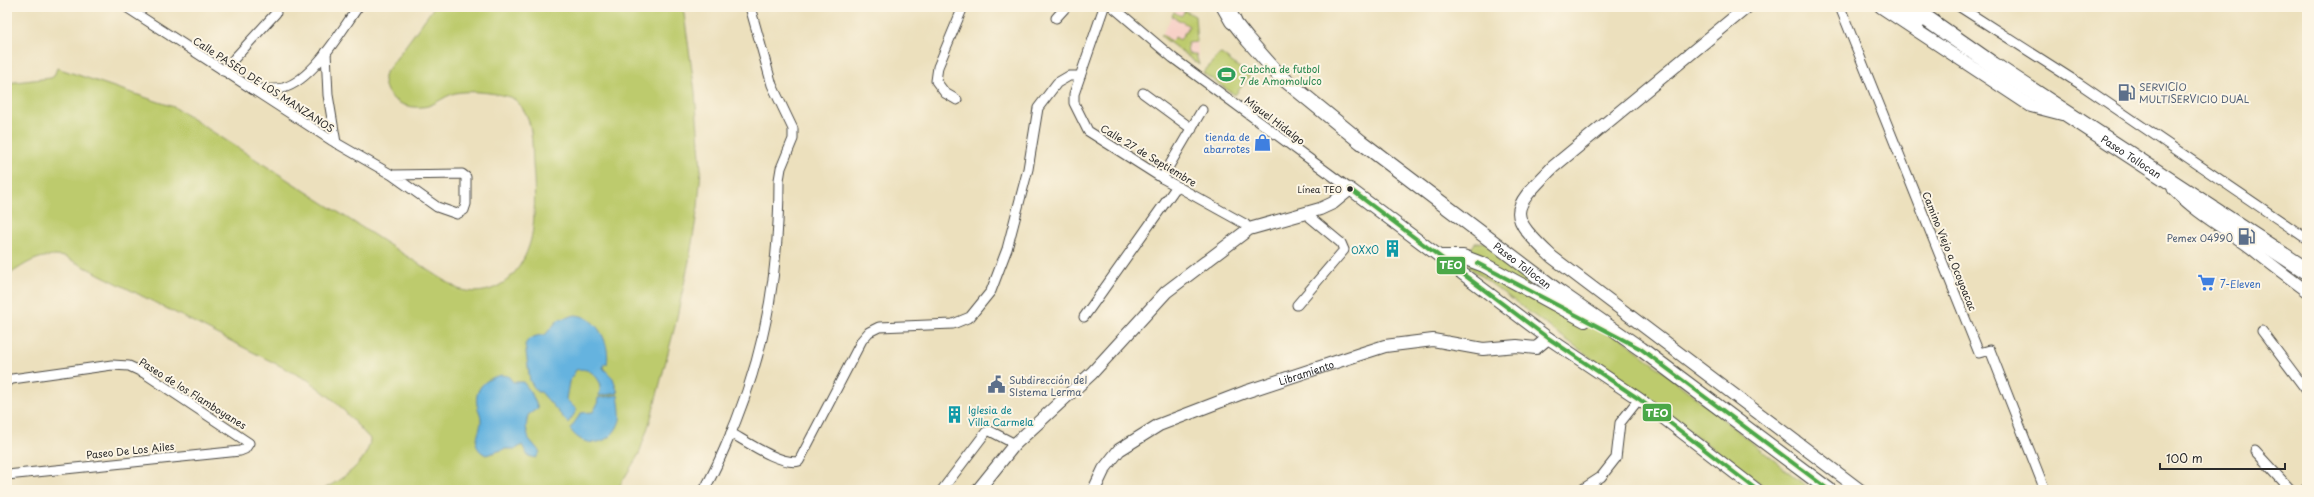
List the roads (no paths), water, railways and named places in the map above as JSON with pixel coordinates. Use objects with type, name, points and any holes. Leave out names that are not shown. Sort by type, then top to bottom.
[{"type":"highway","points":[[1225,7],[1232,14]]},
{"type":"highway","points":[[1893,7],[1914,21],[1956,40]]},
{"type":"highway","points":[[1910,7],[1956,40]]},
{"type":"highway","name":"Paseo Tollocan","points":[[1232,14],[1248,40],[1297,92],[1541,279],[1641,349],[1829,490]]},
{"type":"highway","name":"Paseo Tollocan","points":[[1956,40],[2307,271]]},
{"type":"highway","points":[[1442,257],[1464,257],[1484,265],[1641,349]]},
{"type":"highway","points":[[1801,470],[1820,490]]},
{"type":"main road","points":[[1881,7],[2031,106],[2071,116]]},
{"type":"main road","points":[[1744,8],[1552,167],[1526,194],[1520,203],[1519,217],[1534,241],[1552,257],[1860,490]]},
{"type":"main road","points":[[978,490],[1014,444],[1092,373],[1166,292],[1249,229],[1306,214],[1333,203],[1350,189],[1548,338],[1639,400],[1757,490]]},
{"type":"main road","name":"Libramiento","points":[[1094,490],[1112,458],[1128,443],[1159,425],[1245,392],[1385,346],[1412,341],[1434,340],[1483,349],[1517,346],[1536,348],[1548,338]]},
{"type":"street","name":"Calle PASEO DE LOS MANZANOS","points":[[126,7],[336,143],[392,175],[437,207],[451,213],[461,212],[465,207],[465,175],[392,175]]},
{"type":"street","points":[[252,89],[277,89],[291,85],[304,76],[326,52],[358,7]]},
{"type":"street","points":[[704,490],[721,458],[748,389],[766,329],[775,274],[779,180],[781,168],[793,134],[789,119],[772,85],[750,7]]},
{"type":"street","points":[[957,100],[945,93],[936,81],[938,67],[963,7]]},
{"type":"street","points":[[1056,18],[1066,7]]},
{"type":"street","name":"Calle 27 de Septiembre","points":[[1104,7],[1080,76],[1074,103],[1088,131],[1162,178],[1245,224],[1249,229]]},
{"type":"street","name":"Miguel Hidalgo","points":[[1113,7],[1173,58],[1350,189]]},
{"type":"street","name":"Camino Viejo a Ocoyoacac","points":[[1840,7],[1979,353],[1990,350],[2045,490]]},
{"type":"street","points":[[1960,7],[2080,84],[2307,239]]},
{"type":"street","points":[[223,71],[276,13]]},
{"type":"street","points":[[326,52],[328,95],[336,143]]},
{"type":"street","points":[[731,433],[776,457],[792,463],[799,461],[862,340],[869,332],[887,326],[954,324],[964,321],[977,311],[992,291],[1007,249],[1028,169],[1038,108],[1057,83],[1069,76],[1080,76]]},
{"type":"street","points":[[1143,93],[1192,128]]},
{"type":"street","points":[[1162,178],[1202,110]]},
{"type":"street","points":[[2160,175],[2189,206],[2251,248],[2273,268],[2307,291]]},
{"type":"street","points":[[1084,317],[1177,186]]},
{"type":"street","points":[[1296,305],[1344,250],[1341,243],[1306,214]]},
{"type":"street","points":[[2262,331],[2307,391]]},
{"type":"street","name":"Paseo de los Flamboyanes","points":[[7,382],[12,379],[112,365],[129,366],[144,373],[248,441]]},
{"type":"street","points":[[1581,490],[1601,477],[1616,458],[1620,423],[1639,400]]},
{"type":"street","points":[[942,490],[986,432],[990,431],[1014,444]]},
{"type":"street","name":"Paseo De Los Ailes","points":[[7,475],[240,451],[248,446],[248,441]]},
{"type":"street","points":[[2255,451],[2291,490]]},
{"type":"water","points":[[575,315],[590,320],[601,332],[607,348],[608,356],[607,364],[604,363],[603,368],[613,378],[618,393],[599,396],[601,385],[597,378],[591,372],[580,369],[576,370],[569,382],[566,399],[577,410],[568,423],[541,392],[537,392],[530,381],[525,345],[531,338],[545,335],[558,320]]},
{"type":"water","points":[[502,375],[508,376],[513,382],[523,382],[531,392],[538,408],[528,415],[526,427],[529,439],[540,452],[536,458],[528,456],[522,445],[516,449],[505,449],[486,455],[478,448],[477,439],[481,416],[477,405],[477,394],[479,389],[486,381]]},
{"type":"water","points":[[618,395],[620,420],[611,435],[605,440],[590,442],[583,440],[576,436],[570,429],[581,413],[593,412],[597,405],[598,398]]},
{"type":"place","name":"Cabcha de futbol 7 de Amomolulco","points":[[1227,74]]},
{"type":"place","name":"SERVICIO MULTISERVICIO DUAL","points":[[2126,92]]},
{"type":"place","name":"tienda de abarrotes","points":[[1263,142]]},
{"type":"place","name":"Línea TEO","points":[[1350,189]]},
{"type":"place","name":"Pemex 04990","points":[[2246,237]]},
{"type":"place","name":"OXXO","points":[[1392,249]]},
{"type":"place","name":"7-Eleven","points":[[2207,283]]},
{"type":"place","name":"Subdirección del SIstema Lerma","points":[[996,385]]},
{"type":"place","name":"Iglesia de Villa Carmela","points":[[955,415]]}]
